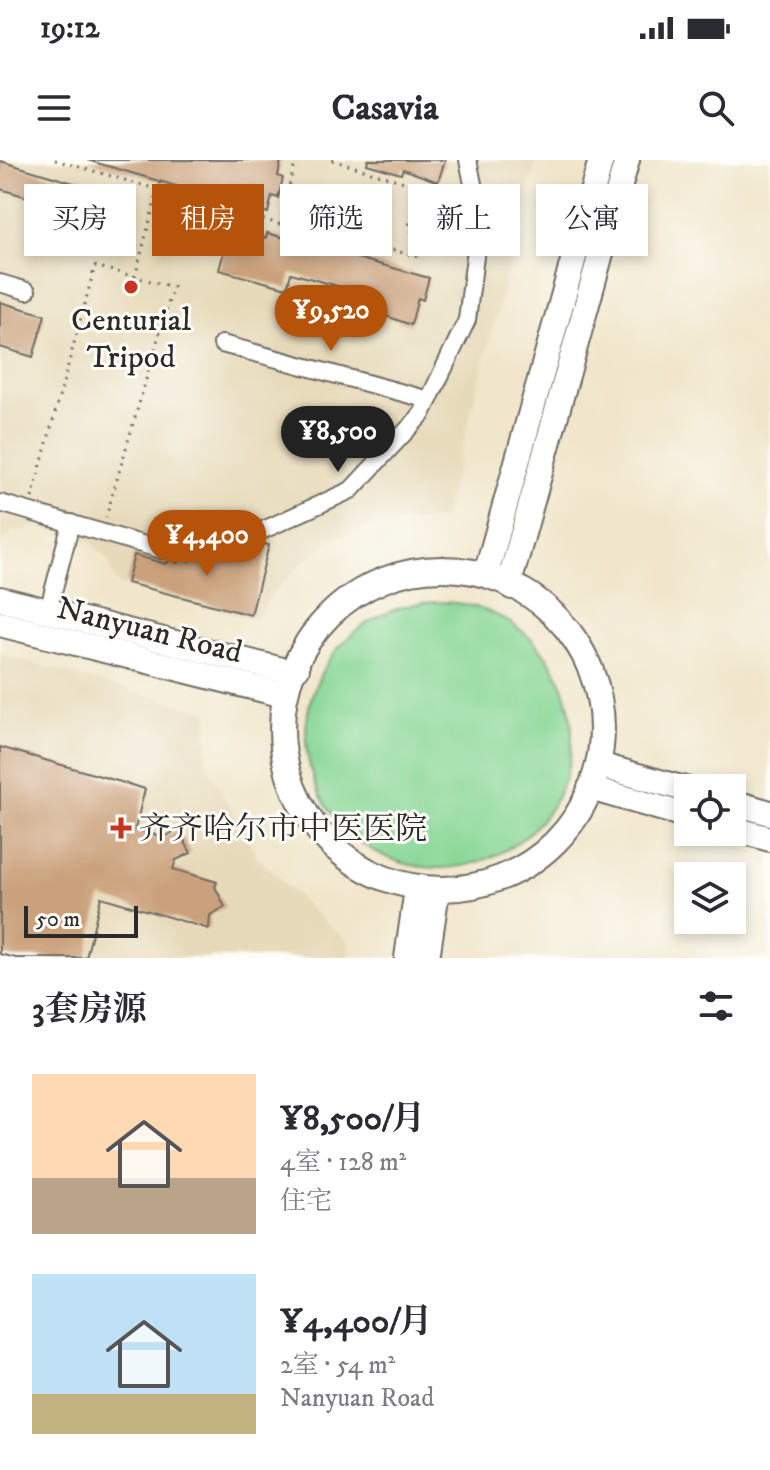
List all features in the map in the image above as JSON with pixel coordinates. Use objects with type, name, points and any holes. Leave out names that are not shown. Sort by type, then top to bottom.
[{"type":"main road","points":[[486,574],[601,160]]},
{"type":"main road","points":[[512,587],[510,580],[627,160]]},
{"type":"main road","points":[[423,569],[486,574],[512,587],[542,602],[583,650],[603,710],[598,773],[570,829],[522,870],[462,889],[427,890],[399,884],[342,856],[301,808],[282,749],[284,695],[315,629],[363,589],[423,569]]},
{"type":"main road","name":"Nanyuan Road","points":[[0,599],[290,672],[297,668]]},
{"type":"main road","name":"Nanyuan Road","points":[[0,624],[284,695]]},
{"type":"main road","points":[[599,765],[674,786]]},
{"type":"main road","points":[[590,788],[674,812]]},
{"type":"main road","points":[[746,806],[770,813]]},
{"type":"main road","points":[[746,832],[770,839]]},
{"type":"main road","points":[[407,958],[427,890]]},
{"type":"main road","points":[[427,890],[427,958]]},
{"type":"street","points":[[468,160],[473,184]]},
{"type":"street","points":[[0,503],[162,550],[259,532],[351,490],[422,414],[467,320],[475,256]]},
{"type":"street","points":[[0,283],[27,291]]},
{"type":"street","points":[[222,344],[429,400]]},
{"type":"street","points":[[48,611],[71,523]]},
{"type":"path","points":[[55,160],[152,189]]},
{"type":"path","points":[[290,184],[296,160]]},
{"type":"path","points":[[332,160],[411,184]]},
{"type":"path","points":[[135,277],[152,213]]},
{"type":"path","points":[[28,511],[95,266],[173,287],[102,532]]},
{"type":"shaded area","points":[[0,160],[537,160],[520,225],[520,184],[408,184],[408,256],[512,256],[443,519],[385,522],[331,539],[272,594],[255,620],[116,583],[107,558],[90,542],[67,535],[38,527],[14,531],[0,544]]},
{"type":"shaded area","name":"齐齐哈尔市中医医院","points":[[0,654],[208,712],[206,764],[256,855],[349,943],[348,958],[0,958]]},
{"type":"green space","points":[[426,602],[452,602],[478,607],[502,617],[524,632],[542,650],[557,672],[567,696],[572,735],[567,774],[557,798],[542,820],[524,838],[502,853],[478,863],[452,868],[426,868],[400,863],[376,853],[354,838],[336,820],[321,798],[311,774],[306,748],[306,722],[311,696],[321,672],[336,650],[354,632],[376,617],[400,607]]},
{"type":"building","points":[[87,160],[281,160],[278,176],[283,178],[278,198],[272,196],[268,213],[264,212],[264,184],[169,184]]},
{"type":"building","points":[[368,160],[445,160],[438,182],[403,169],[401,174],[367,164]]},
{"type":"building","points":[[0,161],[77,184],[24,184],[24,196],[0,189]]},
{"type":"building","points":[[267,233],[280,237],[280,256],[350,256],[429,278],[423,300],[418,298],[411,325],[375,312],[374,317],[339,308],[345,288],[291,273],[287,288],[219,270],[223,256],[264,256],[264,237]]},
{"type":"building","points":[[0,302],[45,315],[33,357],[0,347]]},
{"type":"building","points":[[259,543],[269,545],[251,615],[127,583],[134,555],[166,564],[172,558],[177,563],[184,558],[190,561],[197,555],[201,559],[209,553],[226,555],[233,549],[251,549]]},
{"type":"building","points":[[0,747],[145,789],[135,829],[165,837],[178,829],[191,853],[176,860],[173,869],[217,882],[215,887],[225,907],[210,915],[209,929],[101,897],[86,958],[16,958],[0,954]]},
{"type":"place","name":"Centurial Tripod","points":[[131,287]]},
{"type":"place","name":"齐齐哈尔市中医医院","points":[[121,828]]}]
